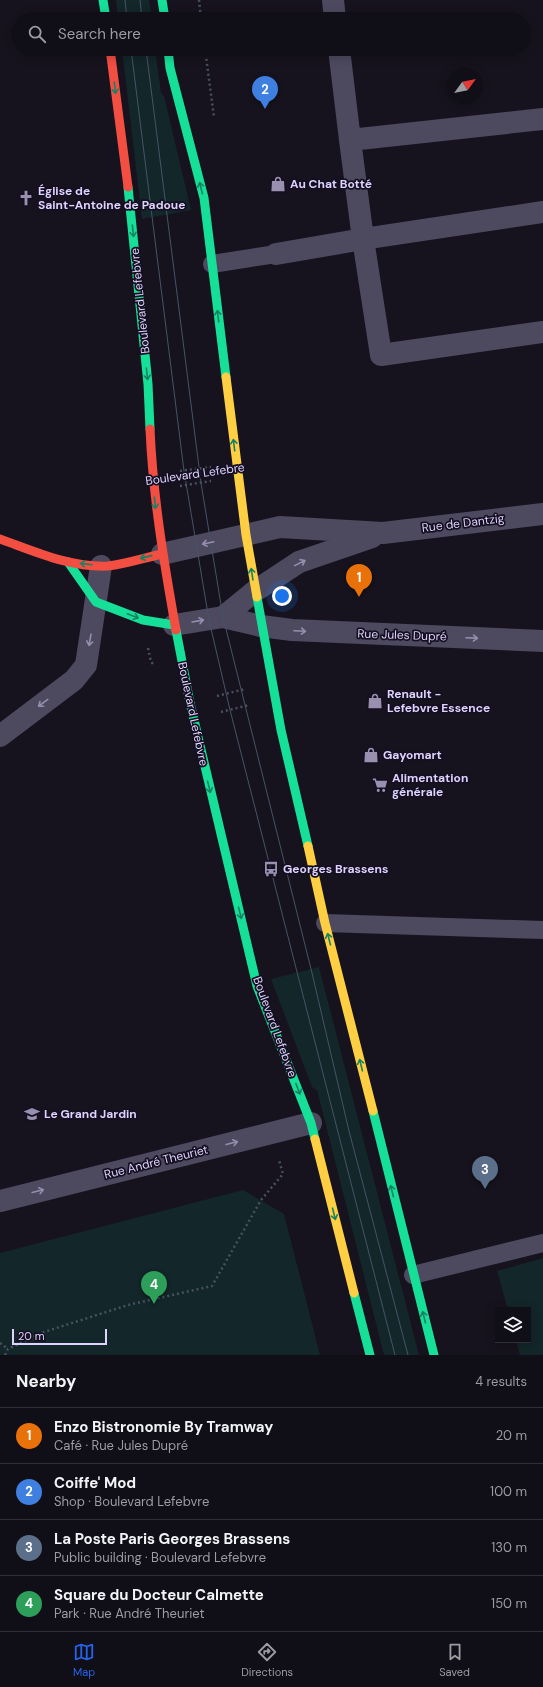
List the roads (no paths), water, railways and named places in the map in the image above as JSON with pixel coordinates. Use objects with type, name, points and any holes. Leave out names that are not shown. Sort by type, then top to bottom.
[{"type":"main road","points":[[103,0],[105,12]]},
{"type":"main road","points":[[162,0],[164,12]]},
{"type":"main road","name":"Boulevard Lefebvre","points":[[111,56],[130,209],[148,384],[154,489],[162,554],[174,625],[190,703],[257,986],[311,1123],[370,1355]]},
{"type":"main road","points":[[169,56],[170,68],[204,198],[246,535],[261,626],[281,730],[325,923],[434,1355]]},
{"type":"main road","points":[[0,539],[68,562],[101,566],[118,564],[162,554]]},
{"type":"main road","points":[[68,562],[96,602],[143,620],[174,625]]},
{"type":"street","points":[[333,0],[334,12]]},
{"type":"street","points":[[340,56],[363,239],[381,355],[543,332]]},
{"type":"street","points":[[350,140],[543,119]]},
{"type":"street","points":[[276,254],[363,239],[543,212]]},
{"type":"street","name":"Rue de Dantzig","points":[[246,535],[280,527],[383,533],[543,514]]},
{"type":"street","name":"Rue de Dantzig","points":[[223,617],[255,591],[300,562],[383,533]]},
{"type":"street","points":[[162,554],[246,535]]},
{"type":"street","points":[[0,736],[74,680],[86,665],[101,566]]},
{"type":"street","points":[[174,625],[223,617],[261,626]]},
{"type":"street","name":"Rue Jules Dupré","points":[[261,626],[303,631],[543,641]]},
{"type":"street","name":"Rue André Theuriet","points":[[0,1201],[311,1123]]},
{"type":"lane","points":[[212,264],[276,254]]},
{"type":"lane","points":[[325,923],[543,930]]},
{"type":"lane","points":[[413,1275],[543,1243]]},
{"type":"tram line","points":[[125,0],[126,12]]},
{"type":"tram line","points":[[140,0],[141,12]]},
{"type":"tram line","points":[[132,56],[184,471],[209,620],[230,710],[395,1355]]},
{"type":"tram line","points":[[147,56],[201,483],[223,617],[312,973],[349,1131],[408,1355]]},
{"type":"place","name":"Coiffe' Mod","points":[[265,109]]},
{"type":"place","name":"Au Chat Botté","points":[[278,184]]},
{"type":"place","name":"Église de Saint-Antoine de Padoue","points":[[26,198]]},
{"type":"place","name":"Enzo Bistronomie By Tramway","points":[[359,597]]},
{"type":"place","name":"Renault - Lefebvre Essence","points":[[375,701]]},
{"type":"place","name":"Gayomart","points":[[371,755]]},
{"type":"place","name":"Alimentation générale","points":[[380,785]]},
{"type":"place","name":"Georges Brassens","points":[[271,869]]},
{"type":"place","name":"Le Grand Jardin","points":[[32,1114]]},
{"type":"place","name":"La Poste Paris Georges Brassens","points":[[485,1189]]},
{"type":"place","name":"Square du Docteur Calmette","points":[[154,1304]]}]
